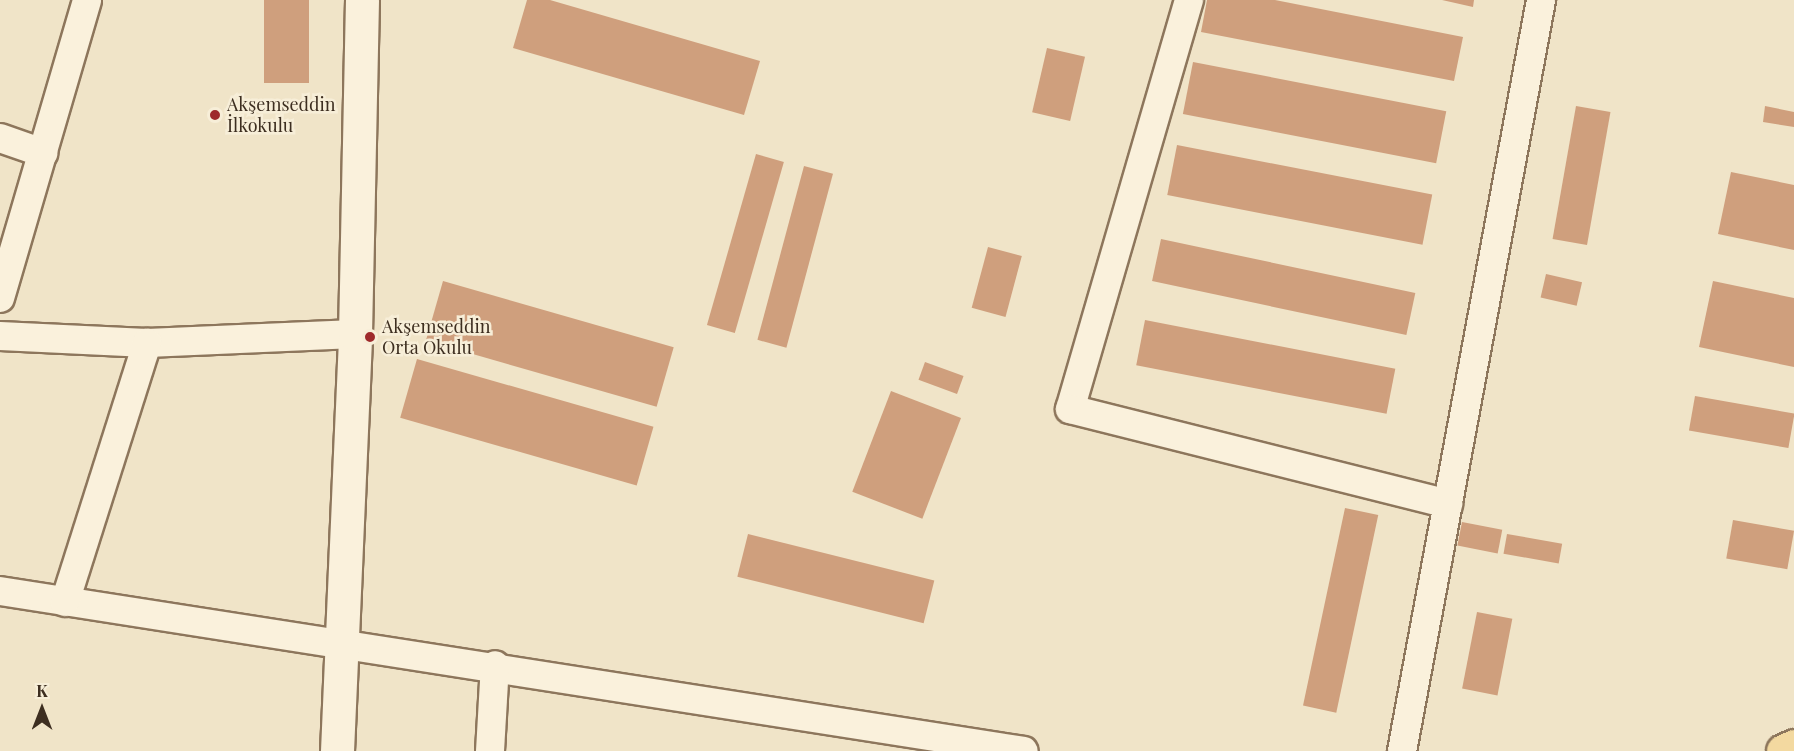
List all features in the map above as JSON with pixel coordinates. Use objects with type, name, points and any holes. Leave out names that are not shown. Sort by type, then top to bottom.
[{"type":"main road","points":[[1783,751],[1794,746]]},
{"type":"street","points":[[0,298],[87,0]]},
{"type":"street","points":[[337,751],[338,646],[355,334],[362,0]]},
{"type":"street","points":[[1189,0],[1070,409],[1448,504]]},
{"type":"street","points":[[1402,751],[1541,0]]},
{"type":"street","points":[[0,138],[43,153]]},
{"type":"street","points":[[0,336],[147,343],[355,334]]},
{"type":"street","points":[[65,602],[147,343]]},
{"type":"street","points":[[0,591],[338,646],[495,665],[868,739],[1024,751]]},
{"type":"street","points":[[490,751],[495,665]]},
{"type":"building","points":[[264,0],[309,0],[309,83],[264,83]]},
{"type":"building","points":[[527,0],[550,0],[760,61],[744,115],[513,48]]},
{"type":"building","points":[[1207,0],[1275,0],[1463,37],[1454,81],[1201,32]]},
{"type":"building","points":[[1442,0],[1474,0],[1473,7]]},
{"type":"building","points":[[1047,48],[1085,57],[1070,121],[1032,112]]},
{"type":"building","points":[[1193,62],[1446,111],[1436,163],[1183,114]]},
{"type":"building","points":[[1576,106],[1610,112],[1587,245],[1553,239]]},
{"type":"building","points":[[1765,106],[1794,112],[1794,127],[1763,122]]},
{"type":"building","points":[[1177,145],[1432,195],[1422,245],[1167,195]]},
{"type":"building","points":[[756,154],[784,162],[735,333],[707,325]]},
{"type":"building","points":[[804,166],[833,174],[786,348],[757,340]]},
{"type":"building","points":[[1731,172],[1794,185],[1794,250],[1718,234]]},
{"type":"building","points":[[1161,239],[1415,293],[1406,335],[1152,281]]},
{"type":"building","points":[[988,247],[1022,256],[1006,317],[972,308]]},
{"type":"building","points":[[1546,274],[1582,282],[1577,306],[1541,297]]},
{"type":"building","points":[[443,281],[674,347],[657,407],[426,341]]},
{"type":"building","points":[[1713,281],[1794,298],[1794,367],[1699,347]]},
{"type":"building","points":[[1145,320],[1395,369],[1387,414],[1136,365]]},
{"type":"building","points":[[417,359],[653,427],[637,485],[400,418]]},
{"type":"building","points":[[925,362],[964,376],[957,394],[919,380]]},
{"type":"building","points":[[891,391],[961,418],[922,519],[852,492]]},
{"type":"building","points":[[1695,396],[1794,413],[1788,448],[1689,430]]},
{"type":"building","points":[[1345,508],[1378,515],[1336,713],[1303,706]]},
{"type":"building","points":[[1733,520],[1794,531],[1787,569],[1726,558]]},
{"type":"building","points":[[1462,522],[1502,530],[1498,553],[1457,546]]},
{"type":"building","points":[[748,534],[934,580],[924,623],[737,577]]},
{"type":"building","points":[[1507,534],[1562,544],[1559,563],[1504,554]]},
{"type":"building","points":[[1477,612],[1512,619],[1497,695],[1462,689]]},
{"type":"place","name":"Akşemseddin İlkokulu","points":[[215,115]]},
{"type":"place","name":"Akşemseddin Orta Okulu","points":[[370,337]]}]
